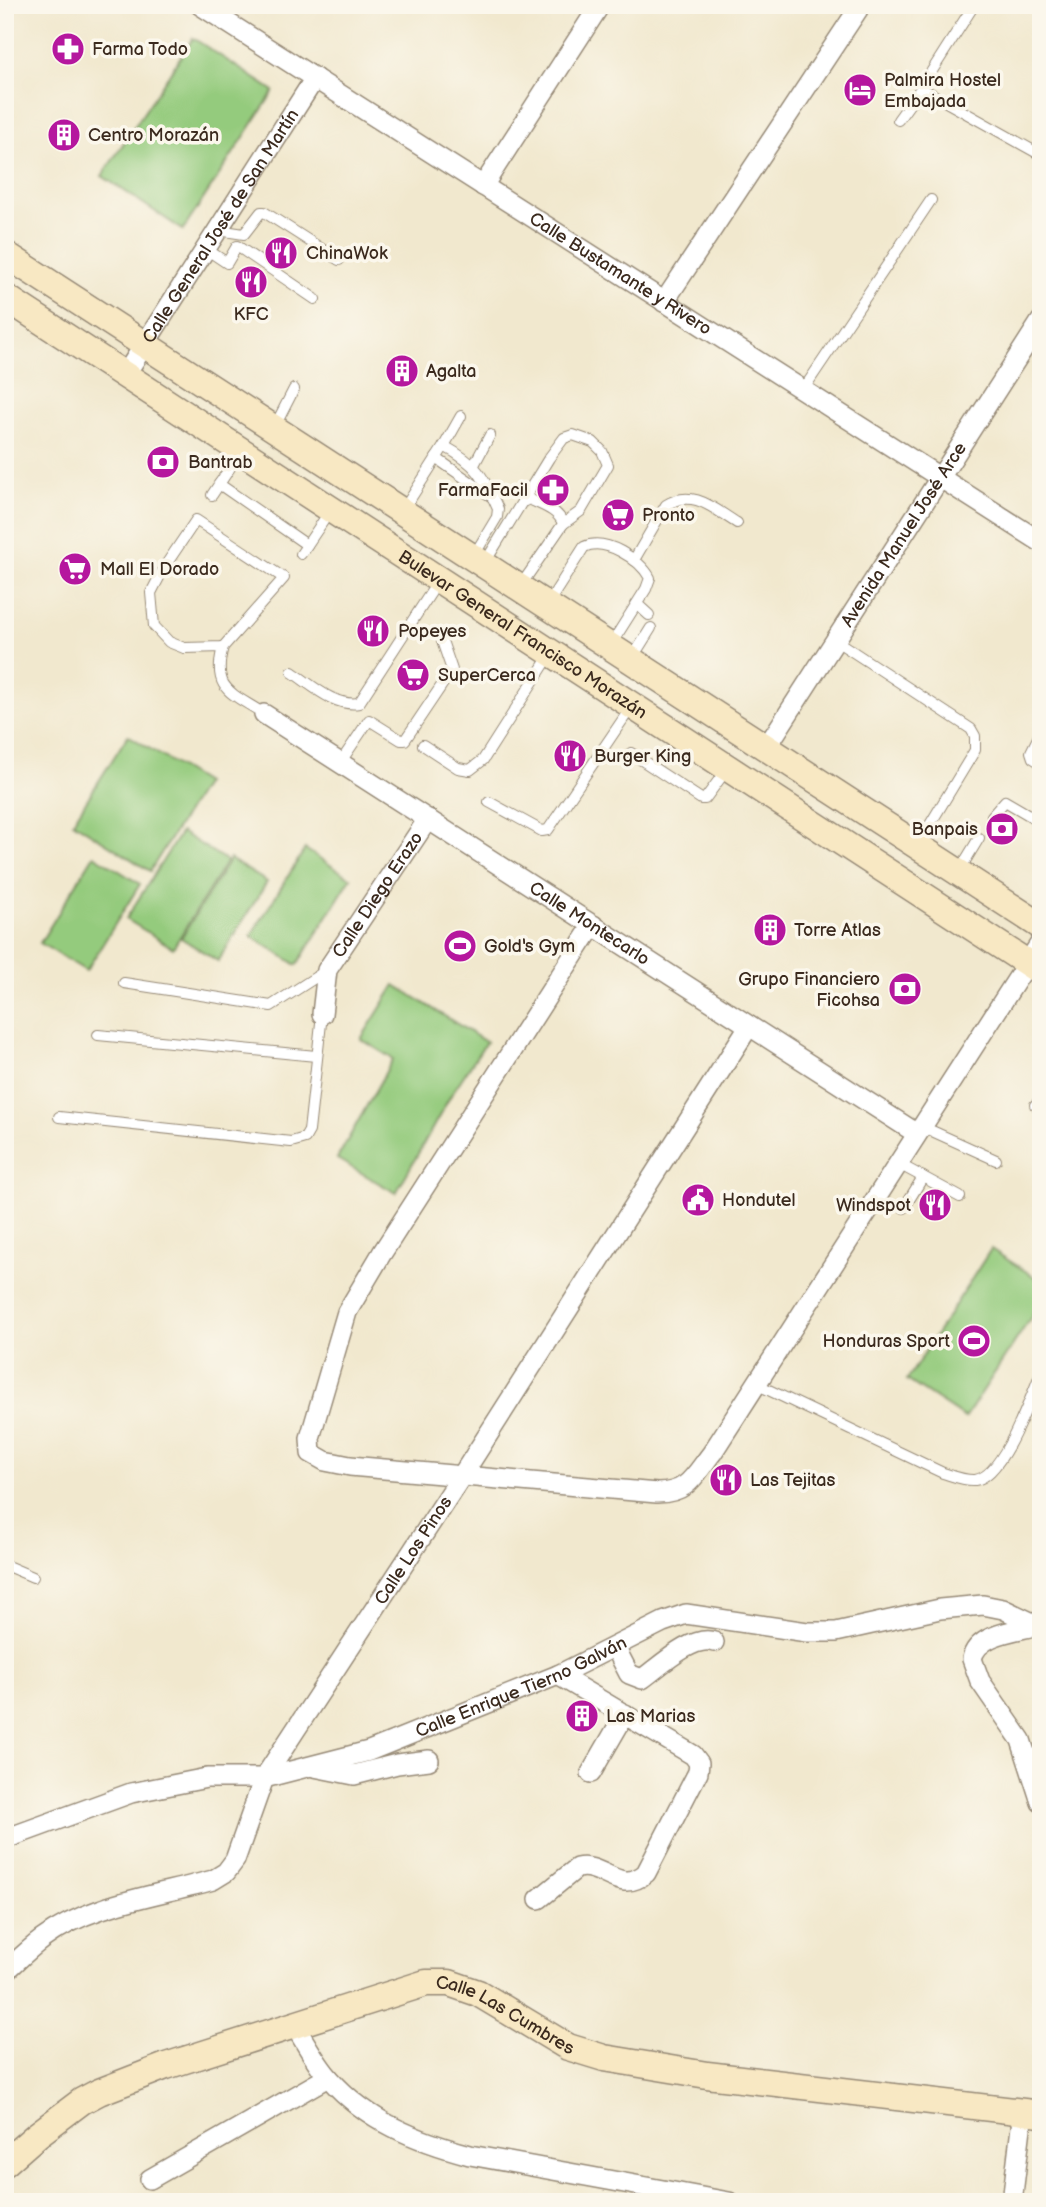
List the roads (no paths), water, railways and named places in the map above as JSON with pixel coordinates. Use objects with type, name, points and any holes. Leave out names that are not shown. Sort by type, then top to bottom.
[{"type":"main road","points":[[5,254],[1041,926]]},
{"type":"main road","name":"Bulevar General Francisco Morazán","points":[[5,297],[727,768],[1036,959]]},
{"type":"main road","name":"Calle Las Cumbres","points":[[5,2163],[82,2101],[99,2092],[166,2066],[426,1983],[449,1983],[478,1993],[568,2047],[604,2058],[706,2075],[1032,2113]]},
{"type":"street","name":"Calle Bustamante y Rivero","points":[[201,5],[1041,542]]},
{"type":"street","points":[[483,186],[600,5]]},
{"type":"street","points":[[664,302],[860,5]]},
{"type":"street","name":"Calle General José de San Martín","points":[[125,375],[315,78]]},
{"type":"street","name":"Avenida Manuel José Arce","points":[[766,748],[1041,321]]},
{"type":"street","name":"Calle Montecarlo","points":[[264,714],[749,1026],[918,1129]]},
{"type":"street","name":"Calle Diego Erazo","points":[[322,1013],[327,970],[428,819]]},
{"type":"street","points":[[593,925],[382,1253],[347,1312],[310,1438],[311,1453],[325,1461],[461,1477],[657,1493],[674,1493],[687,1485],[712,1453],[918,1129],[1036,959]]},
{"type":"street","name":"Calle Los Pinos","points":[[5,1972],[42,1939],[93,1912],[213,1880],[226,1872],[235,1860],[264,1778],[461,1477],[749,1026]]},
{"type":"street","name":"Calle Enrique Tierno Galván","points":[[5,1839],[131,1793],[207,1778],[264,1778],[369,1751],[558,1675],[663,1622],[686,1614],[807,1632],[836,1632],[940,1609],[983,1605],[1003,1609],[1040,1624]]},
{"type":"street","points":[[1040,1624],[985,1640],[978,1645],[972,1658],[980,1681],[1021,1740],[1041,1802]]},
{"type":"street","points":[[615,1647],[629,1674],[642,1679],[694,1642],[714,1642]]},
{"type":"street","points":[[539,1899],[577,1868],[585,1866],[625,1882],[636,1881],[646,1873],[698,1772],[699,1763],[693,1755],[558,1675]]},
{"type":"street","points":[[591,1773],[625,1714]]},
{"type":"street","points":[[310,1766],[354,1775],[397,1764],[429,1760]]},
{"type":"street","points":[[294,2025],[328,2077],[351,2101],[377,2120],[430,2144],[470,2155],[729,2202]]},
{"type":"street","points":[[150,2179],[328,2077]]},
{"type":"street","points":[[1012,2202],[1032,2113]]},
{"type":"lane","points":[[898,120],[974,5]]},
{"type":"lane","points":[[921,88],[1041,155]]},
{"type":"lane","points":[[803,390],[931,200]]},
{"type":"lane","points":[[218,230],[244,234],[261,212],[264,212],[339,260]]},
{"type":"lane","points":[[206,249],[226,263],[237,246],[315,299]]},
{"type":"lane","points":[[274,428],[294,389]]},
{"type":"lane","points":[[402,512],[461,416]]},
{"type":"lane","points":[[474,465],[490,435]]},
{"type":"lane","points":[[478,561],[525,501],[549,458],[564,438],[573,435],[593,442],[602,451],[608,465],[581,510],[563,524],[519,588]]},
{"type":"lane","points":[[444,446],[474,465],[498,509],[478,561]]},
{"type":"lane","points":[[212,495],[241,451]]},
{"type":"lane","points":[[436,458],[493,497]]},
{"type":"lane","points":[[219,484],[304,550],[331,509]]},
{"type":"lane","points":[[634,560],[666,505],[674,500],[684,497],[697,499],[737,523]]},
{"type":"lane","points":[[525,501],[529,499],[552,511],[560,517],[563,524]]},
{"type":"lane","points":[[223,647],[184,648],[169,642],[154,626],[151,593],[165,566],[196,520],[284,578],[223,647],[218,663],[219,677],[225,688],[264,714]]},
{"type":"lane","points":[[547,606],[584,547],[604,545],[634,560],[646,570],[650,578],[637,604],[620,653]]},
{"type":"lane","points":[[292,672],[336,701],[347,705],[359,703],[439,580]]},
{"type":"lane","points":[[637,604],[649,615]]},
{"type":"lane","points":[[620,653],[651,628]]},
{"type":"lane","points":[[835,640],[971,729],[975,736],[975,750],[917,846]]},
{"type":"lane","points":[[340,763],[369,719],[405,740],[452,670],[442,641]]},
{"type":"lane","points":[[423,745],[458,768],[470,770],[483,760],[551,653]]},
{"type":"lane","points":[[489,802],[542,831],[548,830],[632,706]]},
{"type":"lane","points":[[1041,732],[1031,752],[1033,758],[1041,763]]},
{"type":"lane","points":[[631,753],[701,799],[705,799],[727,768]]},
{"type":"lane","points":[[992,816],[1005,801],[1041,822]]},
{"type":"lane","points":[[958,872],[979,838]]},
{"type":"lane","points":[[124,983],[271,1006],[327,970]]},
{"type":"lane","points":[[59,1117],[291,1142],[305,1139],[309,1131],[322,1013]]},
{"type":"lane","points":[[98,1035],[316,1056]]},
{"type":"lane","points":[[918,1129],[996,1160]]},
{"type":"lane","points":[[897,1163],[960,1197]]},
{"type":"lane","points":[[904,1208],[923,1177]]},
{"type":"lane","points":[[756,1384],[943,1473],[977,1480],[989,1475],[1000,1461],[1041,1373]]},
{"type":"lane","points":[[5,1565],[33,1577]]},
{"type":"place","name":"Farma Todo","points":[[68,49]]},
{"type":"place","name":"Palmira Hostel Embajada","points":[[860,90]]},
{"type":"place","name":"Centro Morazán","points":[[64,135]]},
{"type":"place","name":"ChinaWok","points":[[281,253]]},
{"type":"place","name":"KFC","points":[[251,282]]},
{"type":"place","name":"Agalta","points":[[402,371]]},
{"type":"place","name":"Bantrab","points":[[163,462]]},
{"type":"place","name":"FarmaFacil","points":[[553,490]]},
{"type":"place","name":"Pronto","points":[[618,515]]},
{"type":"place","name":"Mall El Dorado","points":[[75,569]]},
{"type":"place","name":"Popeyes","points":[[373,631]]},
{"type":"place","name":"SuperCerca","points":[[413,675]]},
{"type":"place","name":"Burger King","points":[[570,756]]},
{"type":"place","name":"Banpais","points":[[1002,829]]},
{"type":"place","name":"Torre Atlas","points":[[770,930]]},
{"type":"place","name":"Gold's Gym","points":[[460,946]]},
{"type":"place","name":"Grupo Financiero Ficohsa","points":[[905,989]]},
{"type":"place","name":"Hondutel","points":[[698,1200]]},
{"type":"place","name":"Windspot","points":[[935,1205]]},
{"type":"place","name":"Honduras Sport","points":[[974,1341]]},
{"type":"place","name":"Las Tejitas","points":[[726,1480]]},
{"type":"place","name":"Las Marias","points":[[582,1716]]}]
